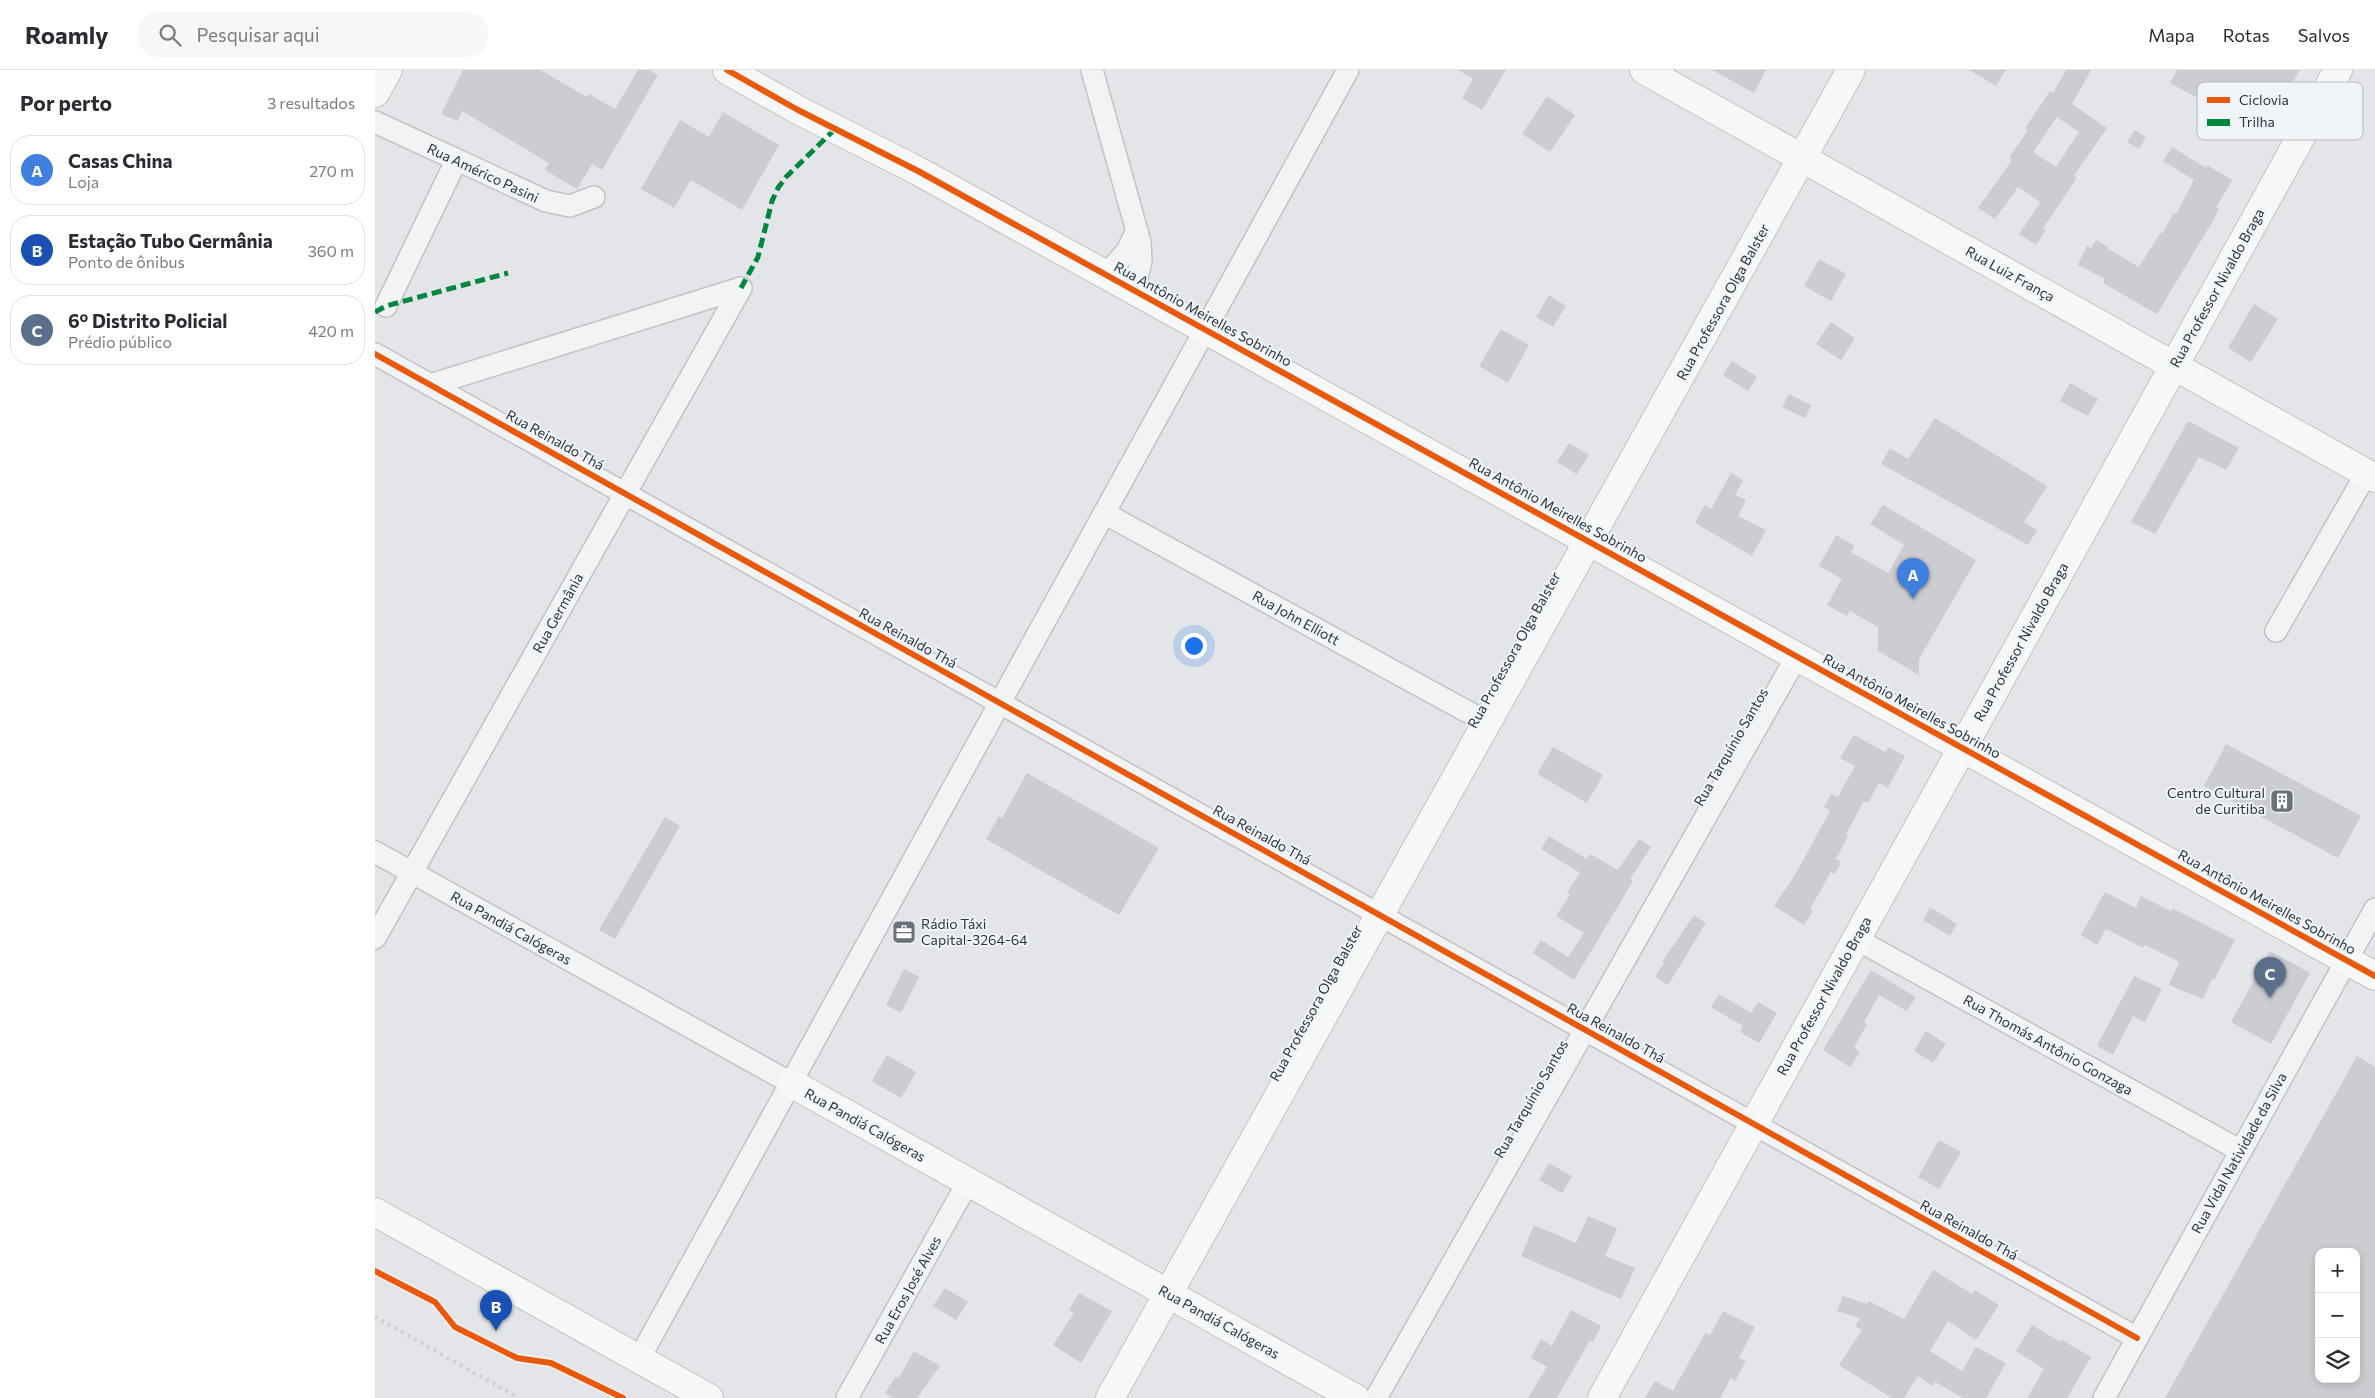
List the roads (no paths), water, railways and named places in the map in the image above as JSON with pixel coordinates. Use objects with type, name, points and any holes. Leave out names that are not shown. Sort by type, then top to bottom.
[{"type":"main road","points":[[375,93],[388,70]]},
{"type":"main road","name":"Rua Antônio Meirelles Sobrinho","points":[[727,70],[798,110],[918,171],[2375,976]]},
{"type":"main road","name":"Rua Luiz França","points":[[1645,70],[2371,476]]},
{"type":"main road","name":"Rua Professora Olga Balster","points":[[1110,1398],[1851,70]]},
{"type":"main road","name":"Rua Professor Nivaldo Braga","points":[[2331,82],[2338,70]]},
{"type":"main road","name":"Rua Professor Nivaldo Braga","points":[[1602,1398],[2299,140]]},
{"type":"main road","name":"Rua Pandiá Calógeras","points":[[791,1084],[1355,1398]]},
{"type":"main road","points":[[375,1212],[709,1398]]},
{"type":"street","points":[[1092,70],[1137,230],[1141,262],[1134,290]]},
{"type":"street","points":[[639,1359],[1348,70]]},
{"type":"street","name":"Rua Américo Pasini","points":[[375,122],[456,161],[552,203],[570,206],[594,197]]},
{"type":"street","points":[[386,306],[456,161]]},
{"type":"street","points":[[1106,275],[1127,251],[1137,230]]},
{"type":"street","name":"Rua Germânia","points":[[375,938],[741,288],[430,385]]},
{"type":"street","name":"Rua Reinaldo Thá","points":[[375,354],[2137,1338]]},
{"type":"street","points":[[2276,631],[2371,476]]},
{"type":"street","name":"Rua John Elliott","points":[[1105,513],[1488,723]]},
{"type":"street","name":"Rua Tarquínio Santos","points":[[1376,1398],[1797,656]]},
{"type":"street","name":"Rua Pandiá Calógeras","points":[[375,852],[791,1084]]},
{"type":"street","name":"Rua Vidal Natividade da Silva","points":[[2103,1398],[2375,909]]},
{"type":"street","name":"Rua Thomás Antônio Gonzaga","points":[[1856,939],[2241,1151]]},
{"type":"street","name":"Rua Eros José Alves","points":[[847,1398],[968,1182]]},
{"type":"railway","points":[[375,1317],[519,1398]]},
{"type":"place","name":"Casas China","points":[[1913,599]]},
{"type":"place","name":"Centro Cultural de Curitiba","points":[[2282,801]]},
{"type":"place","name":"Rádio Táxi Capital-3264-64","points":[[904,932]]},
{"type":"place","name":"6º Distrito Policial","points":[[2270,998]]},
{"type":"place","name":"Estação Tubo Germânia","points":[[496,1331]]}]
